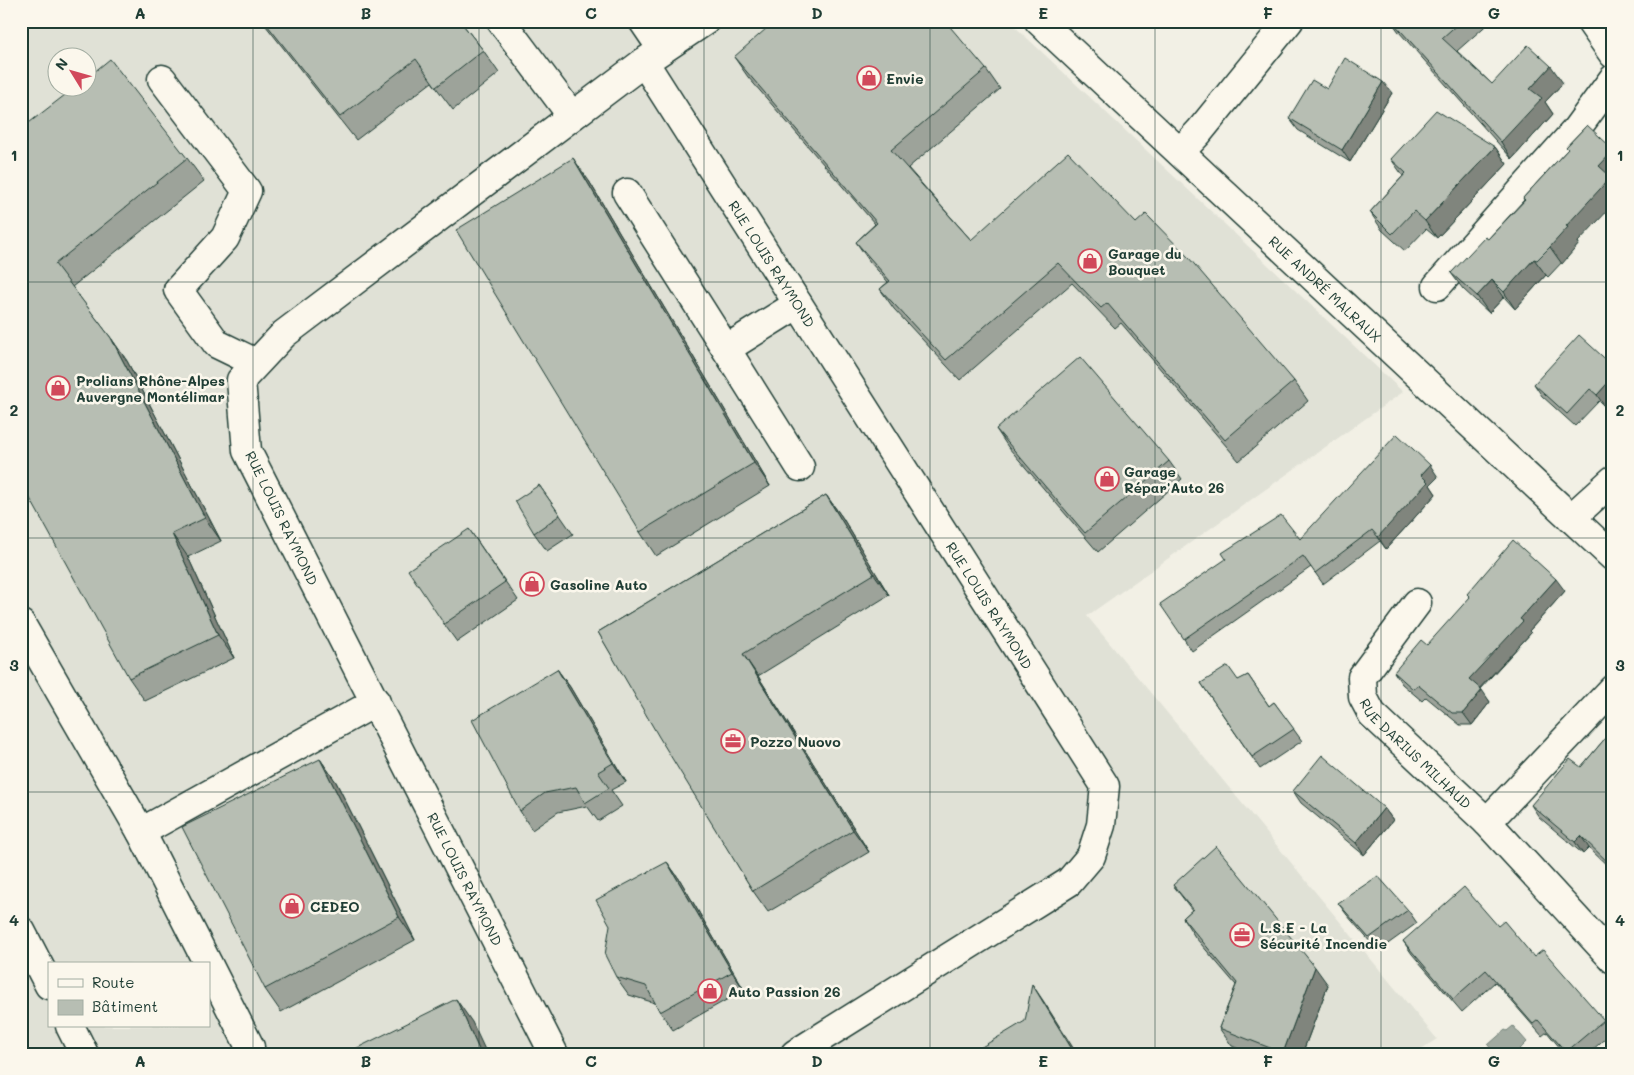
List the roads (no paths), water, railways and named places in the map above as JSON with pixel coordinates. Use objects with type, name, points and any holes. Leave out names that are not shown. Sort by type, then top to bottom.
[{"type":"street","points":[[501,21],[572,116]]},
{"type":"street","points":[[644,21],[653,55]]},
{"type":"street","name":"RUE LOUIS RAYMOND","points":[[554,1054],[247,451],[241,380],[284,334],[653,55],[705,21]]},
{"type":"street","name":"RUE ANDRÉ MALRAUX","points":[[1039,21],[1613,557]]},
{"type":"street","points":[[1180,152],[1199,132],[1288,21]]},
{"type":"street","points":[[1590,21],[1613,54]]},
{"type":"street","name":"RUE LOUIS RAYMOND","points":[[653,55],[798,304],[1105,786],[1101,825],[1091,856],[1069,882],[795,1054]]},
{"type":"street","points":[[162,79],[247,191],[225,238],[178,290],[217,344],[256,363]]},
{"type":"street","points":[[1437,286],[1575,132],[1613,79]]},
{"type":"street","points":[[627,193],[800,467]]},
{"type":"street","points":[[726,349],[798,304]]},
{"type":"street","points":[[1571,518],[1613,480]]},
{"type":"street","name":"RUE DARIUS MILHAUD","points":[[1418,603],[1362,677],[1363,697],[1372,714],[1487,822],[1613,960]]},
{"type":"street","points":[[21,624],[141,832],[206,962]]},
{"type":"street","points":[[1487,822],[1613,689]]},
{"type":"street","points":[[141,832],[376,702]]},
{"type":"street","points":[[21,931],[48,983]]},
{"type":"street","points":[[210,969],[250,1047]]},
{"type":"street","points":[[71,1028],[84,1054]]},
{"type":"place","name":"Envie","points":[[869,78]]},
{"type":"place","name":"Garage du Bouquet","points":[[1090,261]]},
{"type":"place","name":"Prolians Rhône-Alpes Auvergne Montélimar","points":[[58,388]]},
{"type":"place","name":"Garage Répar'Auto 26","points":[[1107,479]]},
{"type":"place","name":"Gasoline Auto","points":[[532,584]]},
{"type":"place","name":"Pozzo Nuovo","points":[[733,741]]},
{"type":"place","name":"CEDEO","points":[[292,906]]},
{"type":"place","name":"L.S.E - La Sécurité Incendie","points":[[1242,935]]},
{"type":"place","name":"Auto Passion 26","points":[[710,991]]}]
